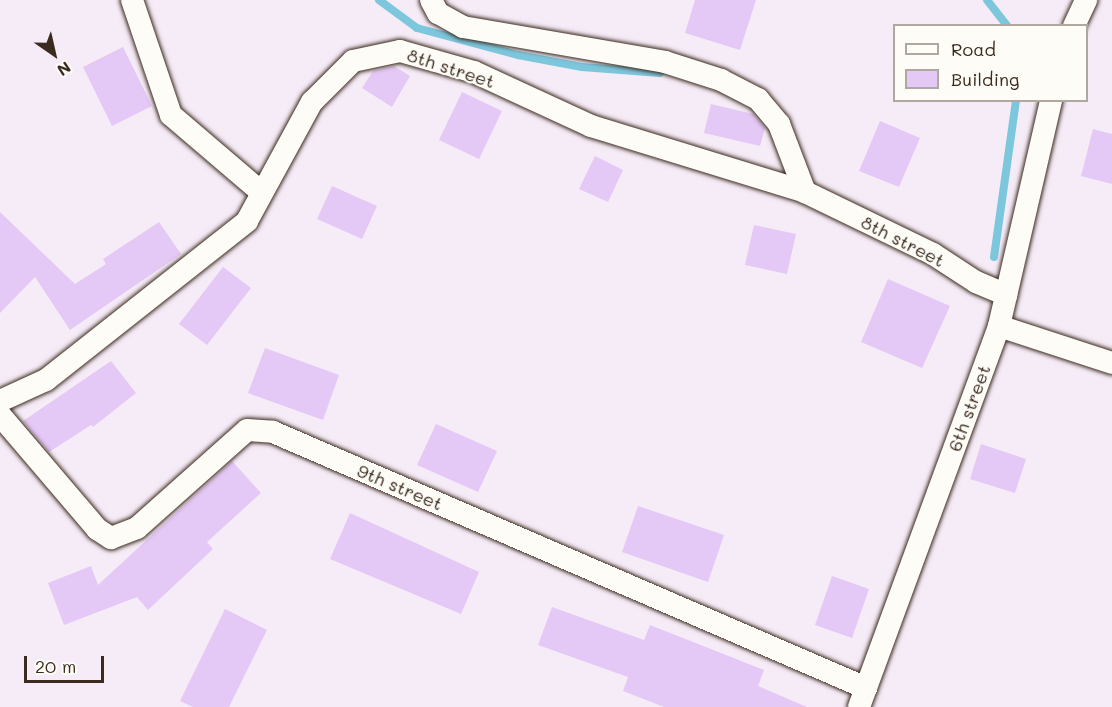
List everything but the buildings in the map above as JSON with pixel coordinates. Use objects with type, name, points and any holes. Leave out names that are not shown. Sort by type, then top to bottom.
[{"type":"street","points":[[132,0],[171,115],[261,192]]},
{"type":"street","points":[[431,0],[438,13],[463,27],[664,62],[721,80],[758,99],[779,124],[804,192]]},
{"type":"street","points":[[1075,24],[1086,0]]},
{"type":"street","name":"8th street","points":[[0,401],[46,380],[248,221],[261,192],[312,102],[353,61],[400,51],[474,72],[591,126],[804,192],[933,254],[976,282],[1006,295]]},
{"type":"street","name":"6th street","points":[[862,697],[999,326],[1051,102]]},
{"type":"street","points":[[999,326],[1112,363]]},
{"type":"street","name":"9th street","points":[[0,415],[97,529],[111,538],[137,528],[247,430],[273,432],[862,697]]},
{"type":"waterway","points":[[379,0],[417,28],[518,55],[582,67],[660,73]]},
{"type":"waterway","points":[[987,0],[1005,24]]},
{"type":"waterway","points":[[994,257],[1016,102]]}]
